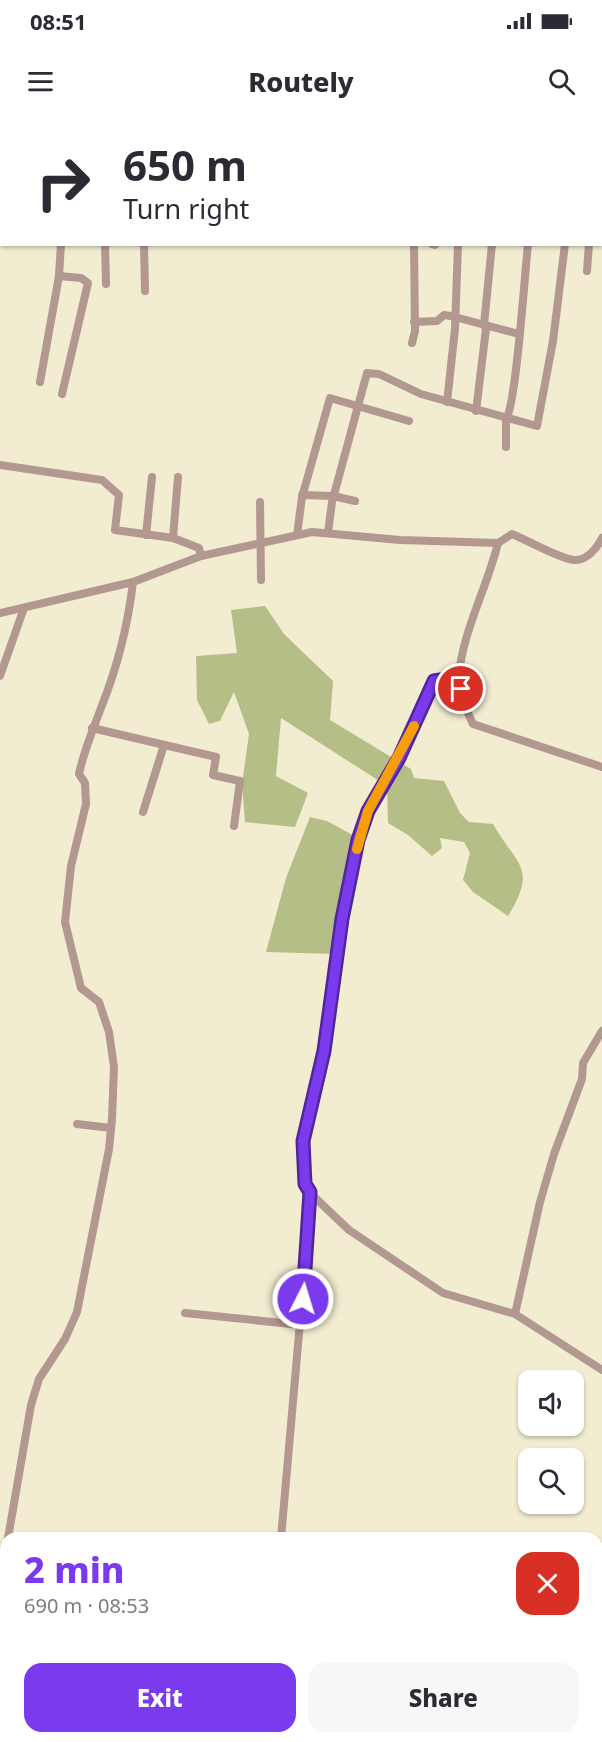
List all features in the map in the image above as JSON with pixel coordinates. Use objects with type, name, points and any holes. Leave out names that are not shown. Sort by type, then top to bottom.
[{"type":"street","points":[[40,382],[59,276],[61,246]]},
{"type":"street","points":[[105,246],[106,284]]},
{"type":"street","points":[[144,246],[145,291]]},
{"type":"street","points":[[412,343],[415,340],[414,246]]},
{"type":"street","points":[[447,402],[455,317],[458,246]]},
{"type":"street","points":[[476,411],[486,329],[484,325],[492,246]]},
{"type":"street","points":[[506,447],[506,419],[509,415],[528,246]]},
{"type":"street","points":[[327,533],[333,496],[367,373],[379,374],[406,388],[447,402],[537,426],[553,341],[565,246]]},
{"type":"street","points":[[587,271],[589,246]]},
{"type":"street","points":[[59,276],[81,278],[88,283],[62,394]]},
{"type":"street","points":[[414,322],[437,321],[444,315],[519,334]]},
{"type":"street","points":[[297,535],[302,495],[330,398],[409,420]]},
{"type":"street","points":[[0,465],[102,480],[119,495],[115,530],[173,538],[199,548],[201,556]]},
{"type":"street","points":[[146,535],[152,477]]},
{"type":"street","points":[[173,538],[178,477]]},
{"type":"street","points":[[302,495],[333,496],[355,501]]},
{"type":"street","points":[[260,502],[261,580]]},
{"type":"street","points":[[0,613],[133,582],[201,556],[312,532],[400,540],[498,543],[512,534],[574,560],[585,558],[598,546],[602,538]]},
{"type":"street","points":[[498,543],[480,598],[459,677],[462,702],[473,724],[602,767]]},
{"type":"street","points":[[9,1532],[39,1379],[65,1339],[77,1312],[111,1128],[114,1067],[109,1032],[99,1002],[81,987],[65,922],[74,847],[86,804],[85,783],[79,774],[92,728],[111,680],[130,607],[133,582]]},
{"type":"street","points":[[0,676],[24,608]]},
{"type":"street","points":[[459,677],[434,681],[399,758],[368,811],[358,840],[342,919],[324,1051],[303,1141],[305,1184],[310,1192],[350,1230],[443,1293],[515,1314],[602,1370]]},
{"type":"street","points":[[92,728],[216,757],[213,775],[240,781],[234,826]]},
{"type":"street","points":[[143,812],[164,745]]},
{"type":"street","points":[[515,1314],[540,1202],[554,1154],[582,1079],[583,1063],[602,1031]]},
{"type":"street","points":[[76,1124],[111,1128]]},
{"type":"street","points":[[282,1532],[301,1325],[310,1192]]},
{"type":"street","points":[[185,1313],[301,1325]]},
{"type":"green space","points":[[265,606],[284,634],[333,681],[330,720],[411,769],[414,778],[444,781],[460,813],[469,822],[493,824],[521,867],[523,876],[522,887],[508,916],[473,892],[463,880],[470,853],[464,842],[440,838],[442,848],[432,856],[408,835],[388,823],[387,786],[281,718],[276,776],[308,793],[295,827],[245,822],[242,784],[249,734],[234,692],[220,721],[209,724],[197,700],[196,656],[237,653],[231,610]]},
{"type":"green space","points":[[310,817],[327,821],[356,837],[339,913],[334,954],[266,952],[286,878]]},
{"type":"slow traffic","points":[[357,849],[368,811],[399,758],[414,726]]},
{"type":"route","points":[[303,1299],[310,1192],[305,1184],[303,1141],[324,1051],[342,919],[358,840],[368,811],[399,758],[434,681],[459,677],[461,689]]}]
